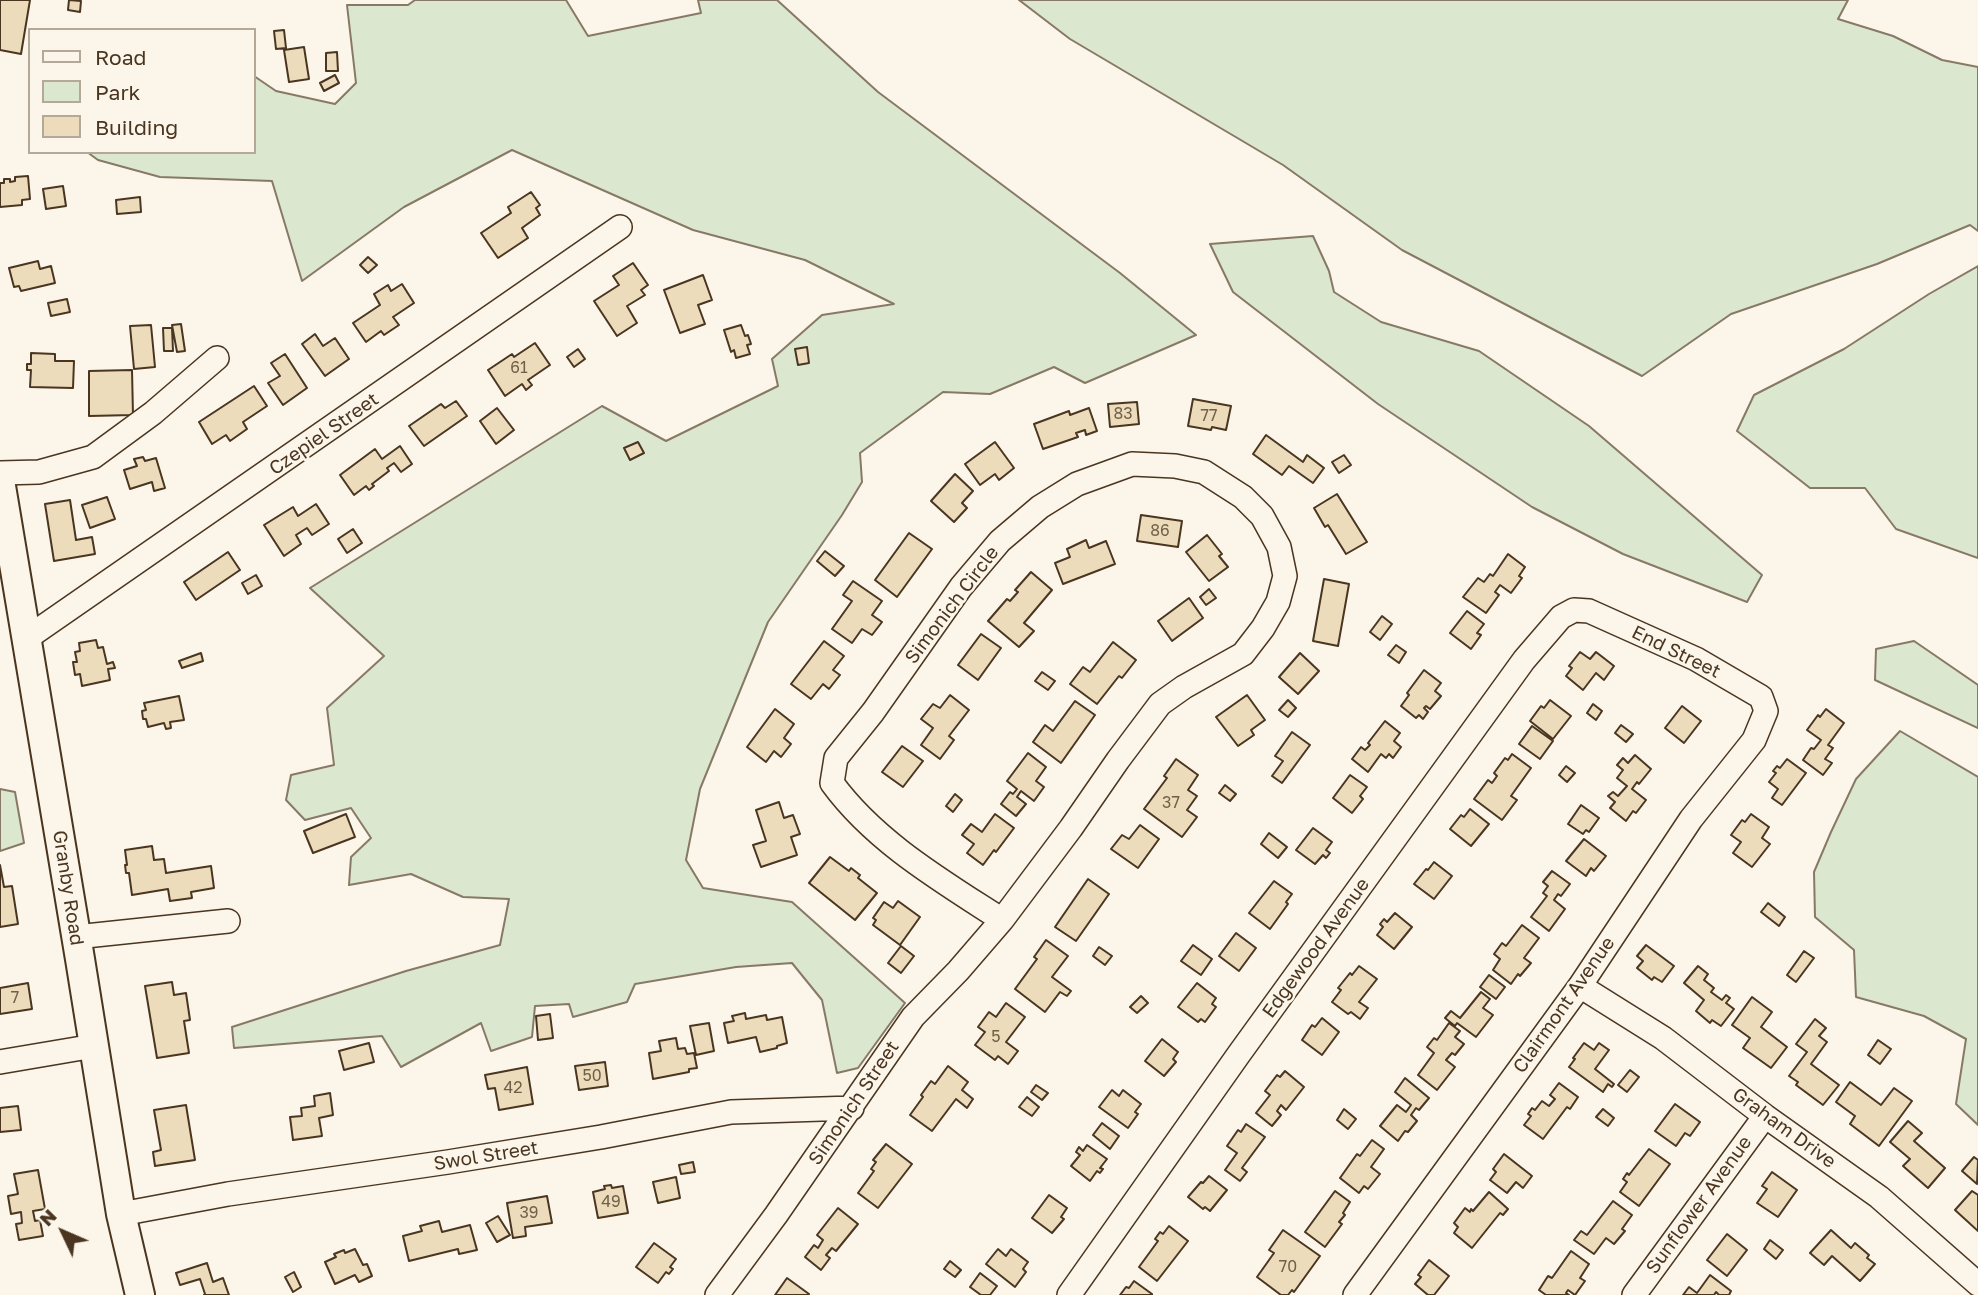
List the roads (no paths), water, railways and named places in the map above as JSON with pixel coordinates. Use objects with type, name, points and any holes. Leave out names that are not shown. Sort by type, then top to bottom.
[{"type":"main road","name":"Granby Road","points":[[0,480],[121,1214],[140,1295]]},
{"type":"street","name":"Czepiel Street","points":[[27,638],[620,227]]},
{"type":"street","points":[[0,473],[39,472],[93,457],[153,413],[217,358]]},
{"type":"street","name":"Simonich Circle","points":[[1132,464],[1175,466],[1204,472],[1243,497],[1262,516],[1279,547],[1285,576],[1278,601],[1263,628],[1243,654],[1184,687],[1160,704],[1002,920],[919,866],[859,816],[832,783],[836,758],[873,712],[961,587],[1000,541],[1040,507],[1077,484],[1132,464]]},
{"type":"street","name":"End Street","points":[[1574,610],[1589,611],[1696,659],[1761,697],[1766,711]]},
{"type":"street","name":"Edgewood Avenue","points":[[1069,1295],[1239,1054],[1524,660],[1561,617],[1574,610]]},
{"type":"street","name":"Clairmont Avenue","points":[[1354,1295],[1580,986],[1691,820],[1754,740],[1766,711]]},
{"type":"street","name":"Simonich Street","points":[[717,1295],[852,1108],[913,1017],[1002,920]]},
{"type":"street","points":[[76,937],[228,921]]},
{"type":"street","name":"Graham Drive","points":[[1580,986],[1663,1038],[1765,1116],[1879,1197],[1978,1284]]},
{"type":"street","points":[[0,1062],[94,1046]]},
{"type":"street","name":"Swol Street","points":[[121,1214],[228,1194],[601,1137],[731,1112],[852,1108]]},
{"type":"street","name":"Sunflower Avenue","points":[[1634,1295],[1765,1116]]}]
